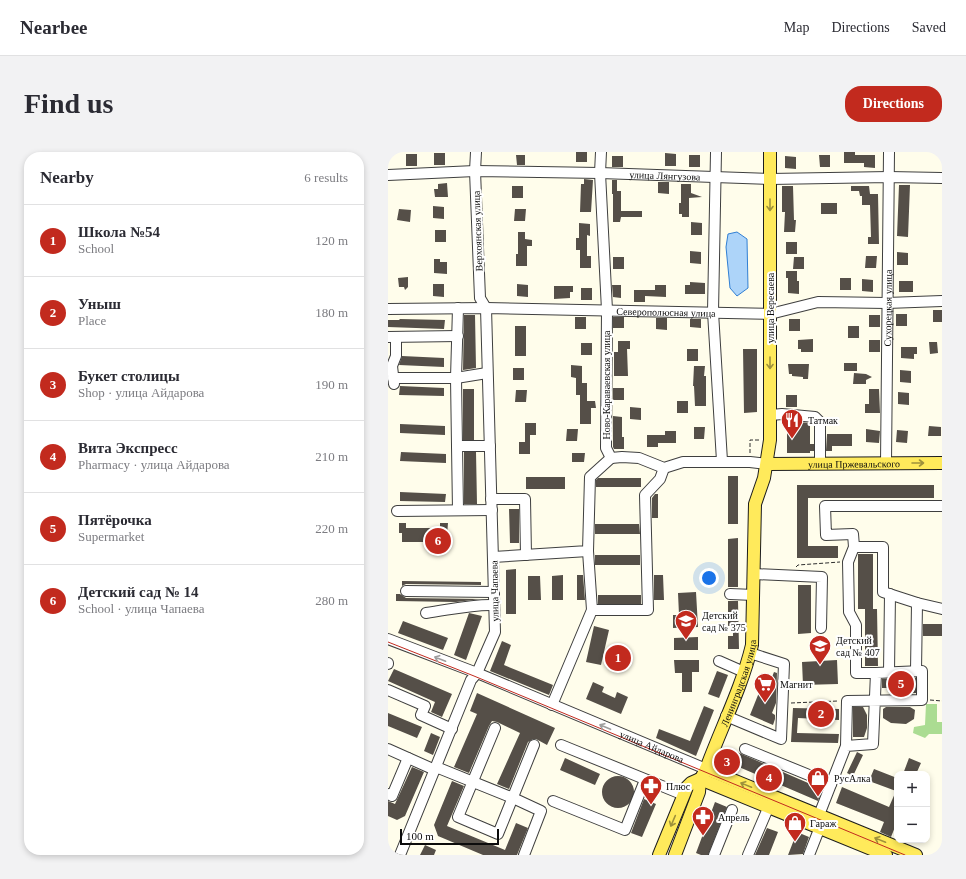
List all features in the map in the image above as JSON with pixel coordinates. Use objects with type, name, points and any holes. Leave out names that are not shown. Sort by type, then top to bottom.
[{"type":"main road","name":"улица Вересаева","points":[[767,464],[771,415],[770,152]]},
{"type":"main road","name":"улица Пржевальского","points":[[767,464],[942,463]]},
{"type":"main road","name":"Ленинградская улица","points":[[675,855],[699,792],[703,774],[744,672],[752,645],[755,504],[767,464]]},
{"type":"main road","name":"Ленинградская улица","points":[[659,855],[689,785],[703,774]]},
{"type":"main road","name":"улица Айдарова","points":[[703,774],[769,806],[886,855]]},
{"type":"main road","name":"улица Айдарова","points":[[703,774],[894,842]]},
{"type":"main road","name":"улица Айдарова","points":[[897,843],[916,855]]},
{"type":"street","name":"Верхоянская улица","points":[[476,152],[475,171],[480,298],[486,308]]},
{"type":"street","name":"Ново-Караваевская улица","points":[[601,152],[600,173],[607,310],[606,448],[611,458]]},
{"type":"street","points":[[716,152],[713,312],[722,461]]},
{"type":"street","name":"Сухорецкая улица","points":[[886,463],[889,152]]},
{"type":"street","name":"улица Лянгузова","points":[[388,175],[475,171],[600,173],[770,179],[889,177],[942,178]]},
{"type":"street","name":"Северополюсная улица","points":[[388,309],[486,308],[770,314],[818,302],[887,303],[942,301]]},
{"type":"street","points":[[458,308],[456,378],[458,510]]},
{"type":"street","name":"улица Чапаева","points":[[400,855],[471,680],[477,673],[495,632],[486,308]]},
{"type":"street","points":[[458,336],[392,337],[396,356],[392,366],[394,381],[456,378],[488,372]]},
{"type":"street","points":[[771,415],[782,414],[815,417],[820,422],[820,464]]},
{"type":"street","points":[[457,446],[490,446]]},
{"type":"street","points":[[552,704],[592,610],[588,551],[590,477],[611,458],[622,457],[639,458],[664,468],[683,462],[722,461],[767,464]]},
{"type":"street","points":[[592,610],[648,610],[645,495],[660,479],[664,468]]},
{"type":"street","points":[[491,500],[525,499],[526,555]]},
{"type":"street","points":[[819,815],[846,746],[847,701],[922,700],[922,671],[856,673],[856,625],[849,612],[848,562],[854,547],[853,534],[826,535],[825,506],[942,506]]},
{"type":"street","points":[[397,510],[492,510]]},
{"type":"street","points":[[854,547],[883,547],[883,592],[942,609]]},
{"type":"street","points":[[493,557],[588,551]]},
{"type":"street","points":[[754,574],[822,577],[822,628]]},
{"type":"street","points":[[406,591],[494,592]]},
{"type":"street","points":[[730,594],[754,595]]},
{"type":"street","points":[[889,672],[890,594]]},
{"type":"street","points":[[916,671],[917,603]]},
{"type":"street","points":[[426,613],[454,610],[476,605],[494,606]]},
{"type":"street","name":"улица Айдарова","points":[[388,639],[552,704],[703,774]]},
{"type":"street","points":[[726,716],[781,739],[784,664],[750,653]]},
{"type":"street","points":[[719,661],[744,672]]},
{"type":"street","points":[[846,746],[873,744],[876,673]]},
{"type":"street","points":[[388,690],[424,706],[421,716],[452,729]]},
{"type":"street","points":[[495,728],[458,817],[498,834],[534,745]]},
{"type":"street","points":[[561,745],[684,795]]},
{"type":"street","points":[[388,749],[513,798],[541,811],[524,855]]},
{"type":"street","points":[[745,749],[831,784]]},
{"type":"street","points":[[388,794],[392,796],[408,758]]},
{"type":"street","points":[[553,801],[625,830],[645,780]]},
{"type":"street","points":[[748,855],[769,806]]},
{"type":"street","points":[[714,855],[732,810]]},
{"type":"street","points":[[808,855],[820,827]]},
{"type":"path","points":[[750,457],[750,440],[762,440]]},
{"type":"path","points":[[789,575],[798,565],[848,562]]},
{"type":"path","points":[[922,700],[942,701]]},
{"type":"path","points":[[782,703],[847,701]]},
{"type":"green space","points":[[926,704],[937,704],[937,722],[942,722],[942,734],[929,734],[925,738],[913,733],[914,727],[925,725]]},
{"type":"water","points":[[737,232],[747,239],[748,288],[737,296],[730,288],[726,247],[728,234]]},
{"type":"building","points":[[576,152],[587,152],[587,162],[576,162]]},
{"type":"building","points":[[844,152],[855,152],[855,155],[875,155],[875,168],[864,167],[864,163],[844,163]]},
{"type":"building","points":[[434,153],[445,153],[445,165],[434,165]]},
{"type":"building","points":[[665,153],[676,154],[676,166],[665,166]]},
{"type":"building","points":[[406,154],[417,154],[417,166],[406,166]]},
{"type":"building","points":[[516,155],[525,155],[525,165],[517,165]]},
{"type":"building","points":[[689,155],[700,155],[700,167],[689,167]]},
{"type":"building","points":[[819,155],[830,155],[830,167],[820,167]]},
{"type":"building","points":[[612,156],[623,156],[623,167],[612,167]]},
{"type":"building","points":[[785,156],[796,157],[796,169],[785,168]]},
{"type":"building","points":[[584,179],[593,180],[591,212],[580,212],[581,184],[584,184]]},
{"type":"building","points":[[612,180],[617,180],[617,191],[621,191],[621,211],[642,211],[642,217],[621,217],[620,222],[613,222]]},
{"type":"building","points":[[658,182],[669,182],[669,194],[658,193]]},
{"type":"building","points":[[447,183],[448,197],[435,197],[434,189],[438,189],[438,184]]},
{"type":"building","points":[[681,184],[691,184],[691,193],[702,197],[689,198],[689,217],[682,217],[682,214],[679,214],[679,203],[681,203]]},
{"type":"building","points":[[899,185],[910,185],[908,237],[897,236]]},
{"type":"building","points":[[512,186],[523,186],[523,198],[512,198]]},
{"type":"building","points":[[782,186],[793,186],[794,220],[796,220],[795,232],[784,232],[785,212],[782,212]]},
{"type":"building","points":[[851,186],[869,186],[870,194],[878,194],[879,244],[868,244],[868,237],[871,237],[870,205],[862,205],[862,196],[860,196],[859,191],[851,191]]},
{"type":"building","points":[[821,203],[837,203],[837,214],[821,214]]},
{"type":"building","points":[[433,206],[444,207],[444,219],[433,218]]},
{"type":"building","points":[[399,209],[411,210],[410,222],[397,220]]},
{"type":"building","points":[[515,209],[526,209],[525,221],[514,221]]},
{"type":"building","points":[[691,222],[702,223],[702,235],[691,235]]},
{"type":"building","points":[[579,223],[590,224],[590,236],[587,235],[587,256],[591,256],[591,268],[580,268],[580,250],[576,250],[576,238],[579,238]]},
{"type":"building","points":[[435,230],[446,230],[446,242],[435,242]]},
{"type":"building","points":[[518,232],[525,232],[525,239],[532,240],[532,246],[527,246],[527,266],[516,266],[516,254],[518,254]]},
{"type":"building","points":[[786,242],[797,242],[797,254],[786,254]]},
{"type":"building","points":[[690,251],[701,252],[701,264],[690,263]]},
{"type":"building","points":[[897,252],[908,253],[908,265],[897,265]]},
{"type":"building","points":[[866,256],[877,256],[876,268],[865,268]]},
{"type":"building","points":[[613,257],[624,257],[624,269],[613,269]]},
{"type":"building","points":[[794,257],[804,257],[804,269],[793,269]]},
{"type":"building","points":[[434,259],[440,259],[440,262],[447,262],[447,274],[434,273]]},
{"type":"building","points":[[786,271],[797,271],[799,294],[788,293],[788,278],[786,278]]},
{"type":"building","points":[[408,277],[408,287],[405,290],[404,287],[399,287],[398,278]]},
{"type":"building","points":[[840,278],[851,278],[851,290],[840,290]]},
{"type":"building","points":[[862,279],[873,280],[873,292],[862,291]]},
{"type":"building","points":[[899,281],[913,281],[913,292],[899,292]]},
{"type":"building","points":[[690,282],[705,283],[705,294],[685,294],[685,285],[690,285]]},
{"type":"building","points":[[433,284],[444,284],[444,297],[433,296]]},
{"type":"building","points":[[517,284],[528,285],[528,297],[517,296]]},
{"type":"building","points":[[612,285],[621,285],[621,298],[613,297]]},
{"type":"building","points":[[655,285],[666,285],[666,297],[645,296],[645,302],[634,302],[634,290],[655,290]]},
{"type":"building","points":[[554,286],[573,286],[573,292],[570,292],[570,298],[554,299]]},
{"type":"building","points":[[581,288],[592,288],[592,300],[581,300]]},
{"type":"building","points":[[933,310],[942,310],[942,322],[933,322]]},
{"type":"building","points":[[896,314],[907,314],[907,326],[896,326]]},
{"type":"building","points":[[464,315],[475,315],[476,368],[463,370]]},
{"type":"building","points":[[869,315],[880,315],[880,327],[869,327]]},
{"type":"building","points":[[575,317],[586,317],[586,329],[575,329]]},
{"type":"building","points":[[613,317],[624,317],[624,328],[613,328]]},
{"type":"building","points":[[656,318],[667,318],[667,330],[656,329]]},
{"type":"building","points":[[690,319],[701,319],[701,328],[690,327]]},
{"type":"building","points":[[789,319],[800,319],[800,331],[789,331]]},
{"type":"building","points":[[388,320],[445,320],[444,329],[388,327]]},
{"type":"building","points":[[515,326],[526,326],[526,356],[515,356]]},
{"type":"building","points":[[848,326],[859,326],[859,338],[848,338]]},
{"type":"building","points":[[813,339],[813,352],[801,352],[801,349],[798,349],[798,340]]},
{"type":"building","points":[[869,340],[880,340],[880,352],[869,352]]},
{"type":"building","points":[[618,341],[630,341],[630,349],[627,349],[628,376],[614,376],[614,352],[618,352]]},
{"type":"building","points":[[929,342],[937,342],[938,353],[930,354]]},
{"type":"building","points":[[581,343],[592,343],[592,355],[581,355]]},
{"type":"building","points":[[901,347],[917,347],[917,354],[914,354],[914,359],[901,358]]},
{"type":"building","points":[[687,349],[698,349],[698,361],[687,361]]},
{"type":"building","points":[[743,349],[757,349],[757,412],[744,413]]},
{"type":"building","points":[[402,356],[444,358],[444,367],[399,365]]},
{"type":"building","points":[[844,363],[857,363],[857,371],[844,371]]},
{"type":"building","points":[[788,364],[809,364],[808,379],[803,379],[803,377],[792,376],[792,374],[789,374]]},
{"type":"building","points":[[571,365],[582,366],[582,383],[587,383],[587,401],[595,401],[596,408],[591,408],[591,424],[580,424],[580,395],[576,395],[576,378],[571,377]]},
{"type":"building","points":[[694,366],[705,366],[704,376],[706,376],[706,406],[695,406],[693,386]]},
{"type":"building","points":[[513,368],[524,368],[524,380],[513,380]]},
{"type":"building","points":[[900,370],[911,371],[911,383],[900,382]]},
{"type":"building","points":[[854,373],[866,374],[872,377],[866,380],[866,384],[853,384]]},
{"type":"building","points":[[400,386],[444,388],[444,396],[399,395]]},
{"type":"building","points":[[613,388],[624,388],[624,400],[613,400]]},
{"type":"building","points":[[463,389],[474,389],[474,440],[463,440]]},
{"type":"building","points":[[869,389],[879,389],[880,413],[865,413],[865,404],[869,404]]},
{"type":"building","points":[[516,390],[527,390],[526,402],[515,402]]},
{"type":"building","points":[[898,392],[909,393],[909,405],[898,404]]},
{"type":"building","points":[[786,395],[797,395],[797,407],[786,407]]},
{"type":"building","points":[[677,401],[688,401],[688,413],[677,413]]},
{"type":"building","points":[[630,407],[641,408],[641,420],[630,419]]},
{"type":"building","points":[[613,416],[622,417],[622,437],[624,437],[624,449],[614,449],[613,447]]},
{"type":"building","points":[[787,421],[810,423],[810,444],[814,444],[814,451],[810,451],[810,453],[787,453]]},
{"type":"building","points":[[525,423],[536,423],[536,435],[530,435],[530,454],[519,454],[519,442],[525,442]]},
{"type":"building","points":[[400,424],[445,426],[445,435],[400,433]]},
{"type":"building","points":[[929,426],[941,427],[941,436],[928,436]]},
{"type":"building","points":[[694,427],[705,427],[704,439],[694,439]]},
{"type":"building","points":[[567,429],[578,429],[577,441],[566,441]]},
{"type":"building","points":[[866,429],[880,431],[879,443],[866,442]]},
{"type":"building","points":[[897,430],[908,431],[907,443],[896,442]]},
{"type":"building","points":[[665,431],[676,431],[676,443],[658,443],[658,447],[647,447],[647,435],[665,435]]},
{"type":"building","points":[[827,434],[852,434],[852,446],[832,446],[832,451],[826,451]]},
{"type":"building","points":[[401,452],[446,454],[446,463],[400,461]]},
{"type":"building","points":[[464,452],[476,452],[477,504],[464,504]]},
{"type":"building","points":[[572,453],[585,453],[584,462],[572,462]]},
{"type":"building","points":[[728,476],[738,476],[738,524],[728,524]]},
{"type":"building","points":[[526,477],[565,477],[565,489],[526,489]]},
{"type":"building","points":[[598,478],[641,478],[641,487],[596,487],[596,480]]},
{"type":"building","points":[[797,485],[934,485],[934,498],[808,498],[808,546],[838,546],[838,558],[797,558]]},
{"type":"building","points":[[400,492],[446,494],[445,502],[400,501]]},
{"type":"building","points":[[655,494],[658,494],[658,518],[652,518],[652,498]]},
{"type":"building","points":[[509,509],[519,509],[519,543],[510,543]]},
{"type":"building","points":[[399,523],[406,523],[406,528],[440,528],[440,523],[448,523],[445,542],[435,542],[435,545],[430,545],[430,542],[402,542],[402,533],[399,533]]},
{"type":"building","points":[[595,524],[639,524],[640,534],[595,534]]},
{"type":"building","points":[[738,538],[738,587],[728,587],[728,539]]},
{"type":"building","points":[[858,554],[873,554],[873,609],[877,609],[878,666],[865,666],[865,609],[858,609]]},
{"type":"building","points":[[595,555],[640,555],[640,565],[595,565]]},
{"type":"building","points":[[516,569],[516,614],[506,614],[506,570]]},
{"type":"building","points":[[563,575],[563,600],[552,600],[552,576]]},
{"type":"building","points":[[577,575],[583,575],[585,600],[577,600]]},
{"type":"building","points":[[654,575],[663,575],[664,600],[654,600]]},
{"type":"building","points":[[528,576],[540,576],[541,600],[528,600]]},
{"type":"building","points":[[402,581],[481,582],[481,585],[406,584],[402,586]]},
{"type":"building","points":[[798,585],[811,585],[811,633],[798,634]]},
{"type":"building","points":[[696,592],[698,627],[673,628],[673,615],[679,615],[678,593]]},
{"type":"building","points":[[396,594],[400,594],[406,598],[481,599],[456,602],[396,601]]},
{"type":"building","points":[[598,595],[641,595],[641,604],[598,604]]},
{"type":"building","points":[[728,601],[738,601],[739,649],[728,649],[728,636],[733,636],[733,626],[728,626]]},
{"type":"building","points":[[469,613],[482,616],[466,660],[454,655]]},
{"type":"building","points":[[403,621],[448,638],[443,650],[398,633]]},
{"type":"building","points":[[923,624],[942,624],[942,636],[923,636]]},
{"type":"building","points":[[594,626],[609,630],[601,665],[586,662]]},
{"type":"building","points":[[698,637],[698,650],[674,650],[674,638]]},
{"type":"building","points":[[502,641],[511,645],[504,665],[553,685],[549,695],[490,671]]},
{"type":"building","points":[[674,660],[699,660],[699,672],[692,672],[692,692],[682,692],[682,673],[675,673]]},
{"type":"building","points":[[837,660],[838,684],[803,685],[802,662]]},
{"type":"building","points":[[394,669],[452,694],[442,717],[431,712],[435,702],[388,681]]},
{"type":"building","points":[[717,671],[728,675],[719,698],[708,694]]},
{"type":"building","points":[[774,672],[777,673],[776,703],[772,713],[775,715],[773,725],[750,715],[762,685],[768,687]]},
{"type":"building","points":[[916,678],[916,693],[913,693],[913,688],[882,688],[882,679]]},
{"type":"building","points":[[593,682],[604,687],[602,692],[615,698],[617,692],[628,697],[621,714],[586,699]]},
{"type":"building","points":[[477,693],[555,728],[547,745],[536,739],[528,742],[509,789],[497,784],[520,733],[497,722],[492,721],[489,726],[469,773],[454,767],[477,714],[470,711]]},
{"type":"building","points":[[704,706],[714,710],[696,756],[656,738],[659,729],[690,741]]},
{"type":"building","points":[[853,707],[863,707],[867,715],[867,728],[864,737],[853,737]]},
{"type":"building","points":[[886,707],[910,707],[915,710],[914,719],[906,724],[891,723],[883,718],[883,709]]},
{"type":"building","points":[[793,708],[839,709],[839,720],[798,718],[797,733],[839,734],[838,743],[791,742]]},
{"type":"building","points":[[388,713],[422,727],[417,738],[388,726]]},
{"type":"building","points":[[431,733],[440,737],[433,755],[424,751]]},
{"type":"building","points":[[737,752],[822,789],[818,801],[732,764]]},
{"type":"building","points":[[857,752],[863,755],[853,776],[847,773]]},
{"type":"building","points":[[565,758],[600,774],[595,785],[560,770]]},
{"type":"building","points":[[909,758],[921,763],[917,771],[904,771]]},
{"type":"building","points":[[412,767],[424,772],[405,816],[397,820],[388,816],[388,801],[395,804]]},
{"type":"building","points":[[874,769],[894,777],[894,790],[869,781]]},
{"type":"building","points":[[618,776],[624,777],[631,783],[634,792],[633,798],[627,805],[618,808],[612,807],[605,801],[602,792],[603,786],[609,779]]},
{"type":"building","points":[[452,781],[464,786],[447,826],[505,850],[516,823],[528,828],[517,855],[483,855],[438,836],[434,825]]},
{"type":"building","points":[[842,787],[889,807],[894,796],[894,830],[891,837],[880,832],[884,822],[836,803]]},
{"type":"building","points":[[644,799],[656,804],[642,837],[631,833]]},
{"type":"building","points":[[715,802],[727,807],[708,855],[701,855],[696,853]]},
{"type":"building","points":[[767,828],[778,832],[769,855],[755,855]]},
{"type":"building","points":[[797,832],[809,837],[803,854],[788,855]]},
{"type":"building","points":[[425,845],[436,850],[434,855],[420,855]]},
{"type":"tram line","points":[[388,642],[474,676],[905,855]]},
{"type":"place","name":"Татмак","points":[[792,440]]},
{"type":"place","name":"Детский сад № 14","points":[[438,541]]},
{"type":"place","name":"Детский сад № 375","points":[[686,640]]},
{"type":"place","name":"Школа №54","points":[[618,658]]},
{"type":"place","name":"Детский сад № 407","points":[[820,666]]},
{"type":"place","name":"Пятёрочка","points":[[901,684]]},
{"type":"place","name":"Магнит","points":[[765,704]]},
{"type":"place","name":"Уныш","points":[[821,714]]},
{"type":"place","name":"Букет столицы","points":[[727,762]]},
{"type":"place","name":"Вита Экспресс","points":[[769,778]]},
{"type":"place","name":"РусАлка","points":[[818,798]]},
{"type":"place","name":"Плюс","points":[[651,806]]},
{"type":"place","name":"Апрель","points":[[703,836]]},
{"type":"place","name":"Гараж","points":[[795,842]]}]
